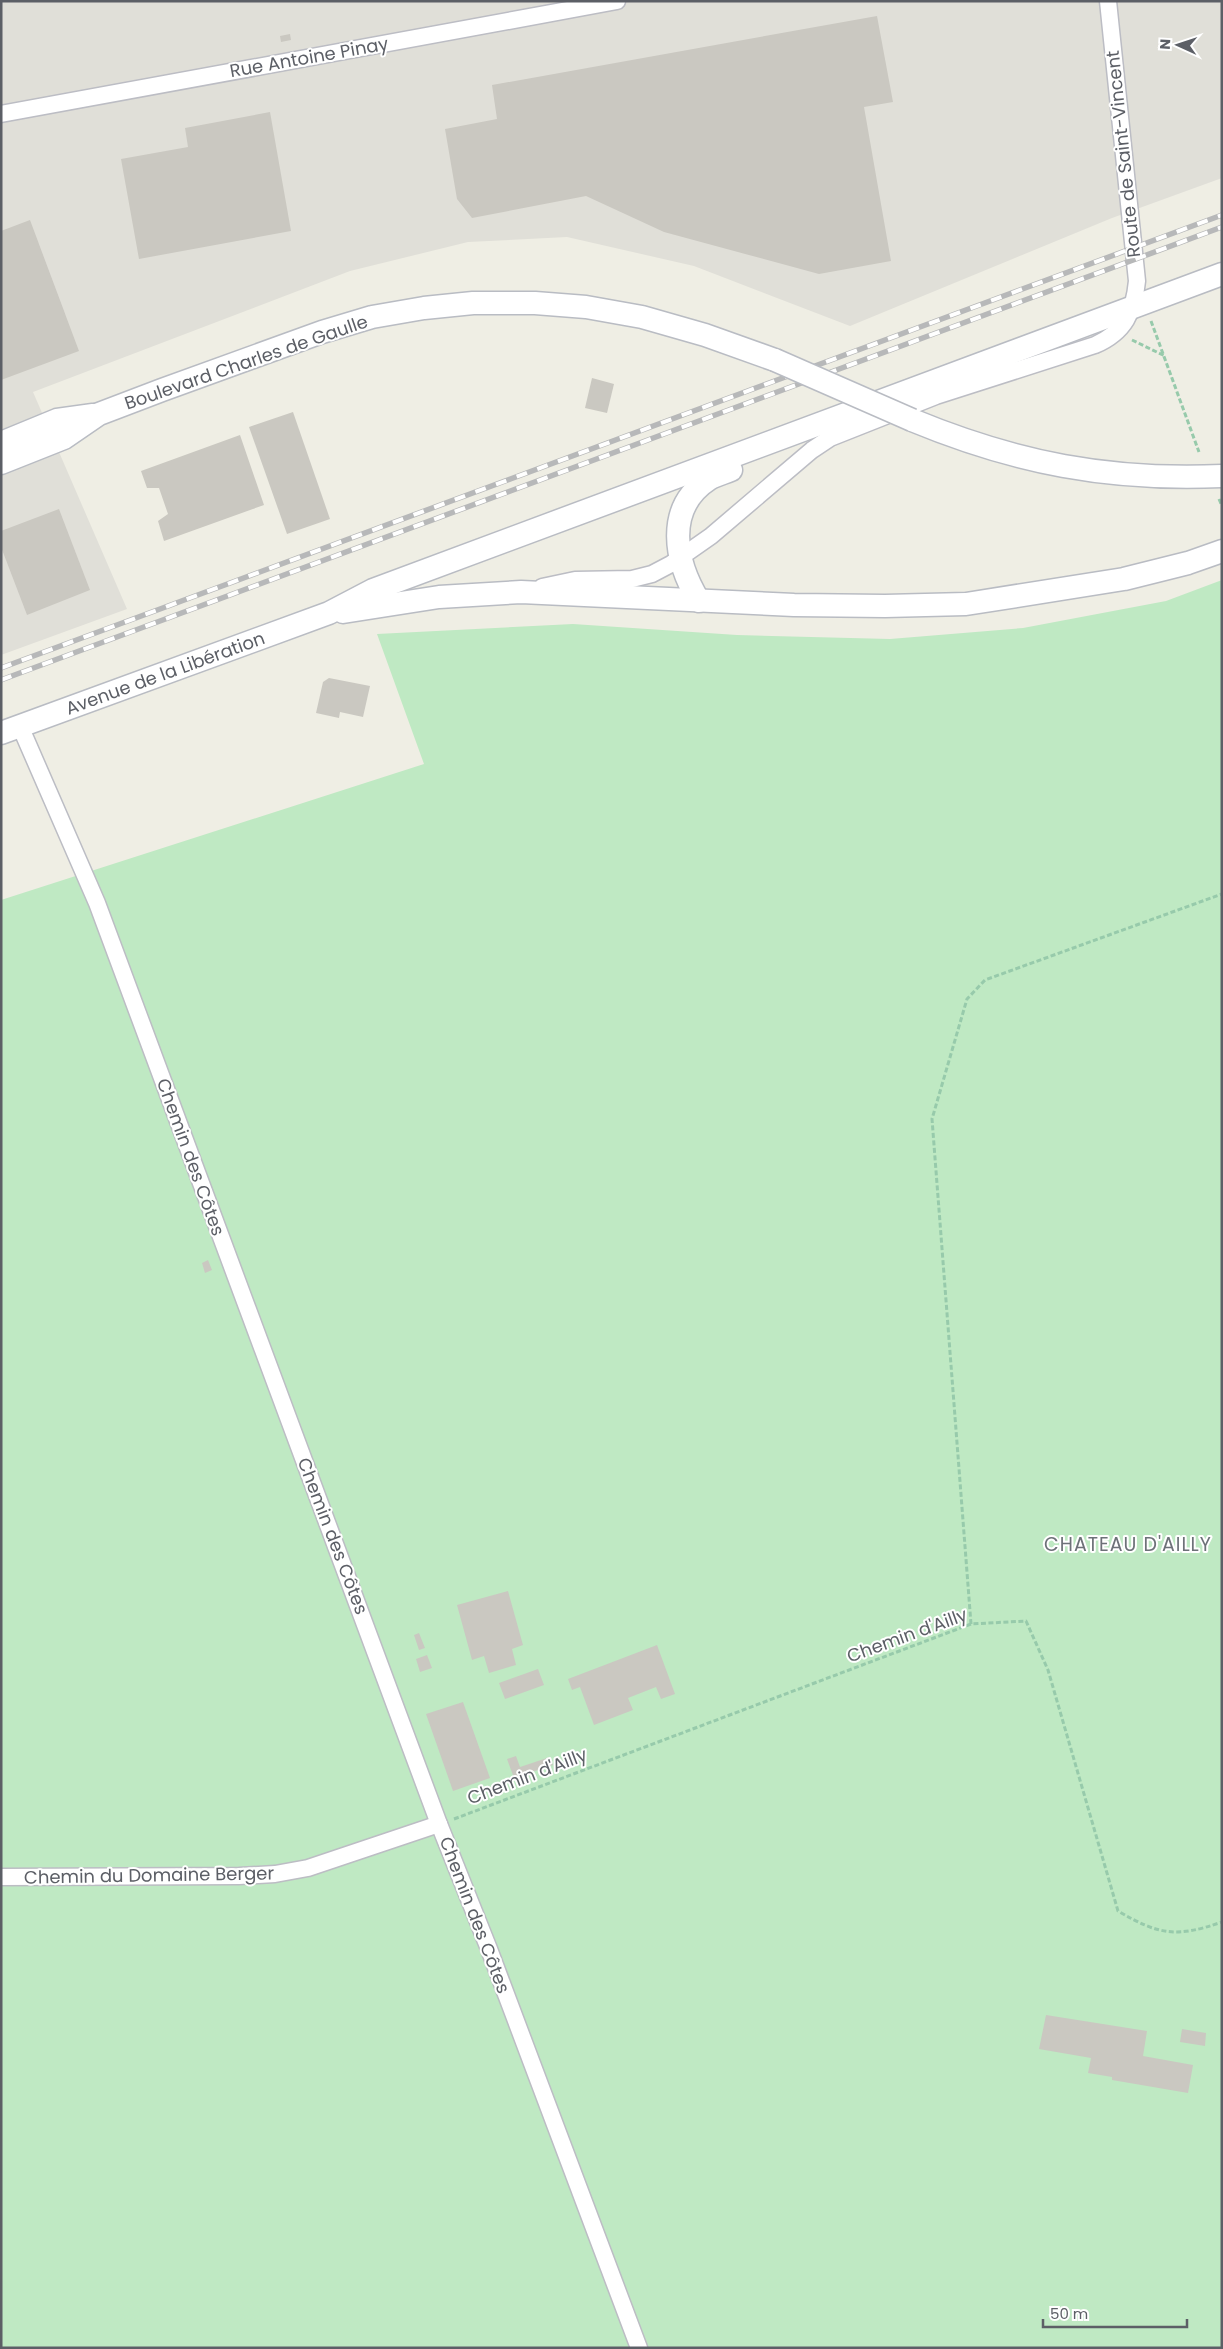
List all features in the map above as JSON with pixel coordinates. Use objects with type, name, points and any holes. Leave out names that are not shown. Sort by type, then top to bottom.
[{"type":"street","name":"Rue Antoine Pinay","points":[[1,114],[617,1]]},
{"type":"street","name":"Route de Saint-Vincent","points":[[1108,1],[1138,304]]},
{"type":"street","points":[[329,613],[373,590],[1222,274]]},
{"type":"street","name":"Boulevard Charles de Gaulle","points":[[1,443],[57,420],[99,414],[338,327],[372,317],[424,308],[473,303],[535,303],[586,307],[642,317],[706,335],[775,360],[959,439],[1004,454],[1060,467],[1114,474],[1175,478],[1222,476]]},
{"type":"street","points":[[521,592],[575,580],[632,579],[652,574],[681,558],[711,536],[812,450],[830,438],[936,396],[1109,338],[1120,328],[1138,304]]},
{"type":"street","name":"Boulevard Charles de Gaulle","points":[[1,463],[64,438],[99,414]]},
{"type":"street","points":[[699,601],[688,581],[677,548],[677,530],[681,513],[692,494],[709,479],[739,466],[782,438]]},
{"type":"street","points":[[329,613],[381,608],[439,597],[521,592],[699,601],[885,606],[966,604],[1124,579],[1188,563],[1222,551]]},
{"type":"street","name":"Avenue de la Libération","points":[[11,730],[329,613]]},
{"type":"street","name":"Chemin des Côtes","points":[[11,730],[97,903],[440,1824],[639,2348]]},
{"type":"street","name":"Chemin du Domaine Berger","points":[[1,1877],[239,1876],[275,1874],[308,1868],[440,1824]]},
{"type":"path","points":[[1138,304],[1165,356],[1199,452]]},
{"type":"path","points":[[1109,338],[1126,338],[1143,344],[1165,356]]},
{"type":"path","points":[[1219,499],[1222,506]]},
{"type":"path","points":[[971,1624],[932,1118],[966,999],[986,980],[1222,894]]},
{"type":"path","name":"Chemin d'Ailly","points":[[440,1824],[971,1624],[1026,1621],[1048,1670],[1118,1911],[1145,1927],[1170,1933],[1205,1928],[1222,1922]]},
{"type":"shaded area","points":[[1,1],[1222,1],[1222,178],[1112,218],[850,326],[694,266],[567,237],[468,242],[350,271],[33,392],[127,609],[1,655]]},
{"type":"green space","points":[[1222,580],[1222,2348],[1,2348],[1,900],[424,764],[377,634],[573,624],[737,635],[890,639],[1023,628],[1166,601]]},
{"type":"building","points":[[877,16],[893,102],[864,107],[891,261],[819,274],[664,232],[586,196],[472,218],[457,199],[445,129],[497,119],[492,85]]},
{"type":"building","points":[[290,34],[291,40],[281,42],[280,36]]},
{"type":"building","points":[[270,112],[291,231],[139,259],[121,159],[188,147],[185,128]]},
{"type":"building","points":[[30,220],[79,351],[1,380],[1,231]]},
{"type":"building","points":[[592,378],[614,384],[607,413],[585,408]]},
{"type":"building","points":[[293,412],[330,519],[287,534],[249,427]]},
{"type":"building","points":[[240,435],[264,505],[164,541],[158,521],[168,514],[159,488],[147,488],[141,471]]},
{"type":"building","points":[[59,509],[90,590],[27,615],[1,547],[1,531]]},
{"type":"building","points":[[329,678],[370,686],[363,717],[340,712],[339,718],[316,713],[323,682]]},
{"type":"building","points":[[208,1260],[212,1270],[205,1273],[202,1263]]},
{"type":"building","points":[[508,1591],[523,1645],[512,1649],[516,1665],[489,1673],[484,1656],[472,1660],[457,1605]]},
{"type":"building","points":[[419,1633],[425,1648],[419,1650],[414,1635]]},
{"type":"building","points":[[657,1645],[675,1694],[661,1699],[656,1687],[628,1698],[633,1710],[594,1725],[580,1687],[572,1690],[568,1679]]},
{"type":"building","points":[[427,1655],[432,1668],[420,1672],[416,1659]]},
{"type":"building","points":[[538,1669],[544,1685],[505,1699],[499,1683]]},
{"type":"building","points":[[463,1702],[490,1778],[453,1791],[426,1714]]},
{"type":"building","points":[[516,1756],[520,1767],[550,1757],[553,1765],[514,1778],[507,1759]]},
{"type":"building","points":[[1046,2015],[1147,2031],[1143,2056],[1193,2065],[1188,2093],[1112,2080],[1112,2077],[1088,2073],[1091,2058],[1039,2049]]},
{"type":"building","points":[[1182,2029],[1206,2033],[1205,2046],[1180,2042]]},
{"type":"railway","points":[[1,668],[1222,215]]},
{"type":"railway","points":[[1,680],[1222,227]]},
{"type":"district","name":"CHATEAU D'AILLY","points":[[1128,1544]]}]
